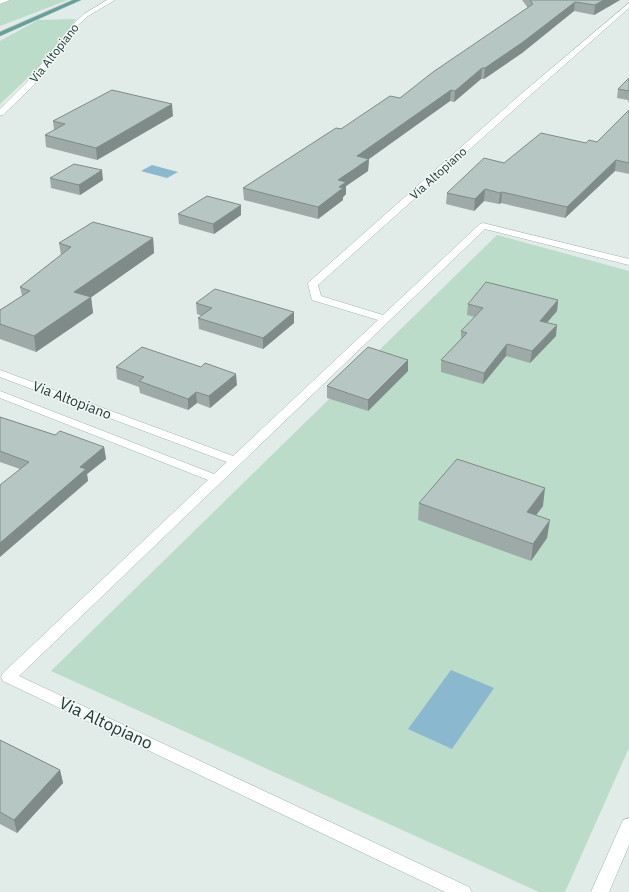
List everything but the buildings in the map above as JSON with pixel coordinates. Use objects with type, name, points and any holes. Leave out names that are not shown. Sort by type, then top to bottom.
[{"type":"main road","points":[[0,34],[78,0]]},
{"type":"street","points":[[0,2],[7,0]]},
{"type":"street","name":"Via Altopiano","points":[[0,113],[30,84],[75,25],[86,15],[112,0]]},
{"type":"street","name":"Via Altopiano","points":[[385,319],[316,298],[313,284],[524,96],[629,5]]},
{"type":"street","name":"Via Altopiano","points":[[463,892],[4,679],[483,226],[629,262]]},
{"type":"street","name":"Via Altopiano","points":[[0,373],[235,461]]},
{"type":"street","name":"Via Altopiano","points":[[0,394],[216,479]]},
{"type":"street","points":[[600,892],[629,825]]},
{"type":"green space","points":[[0,0],[68,0],[0,26]]},
{"type":"green space","points":[[76,19],[53,54],[0,104],[0,41],[38,20]]},
{"type":"green space","points":[[497,235],[629,271],[629,748],[565,892],[539,892],[51,671]]},
{"type":"water","points":[[152,165],[178,172],[167,178],[141,171]]},
{"type":"water","points":[[451,670],[494,688],[452,749],[408,729]]}]
